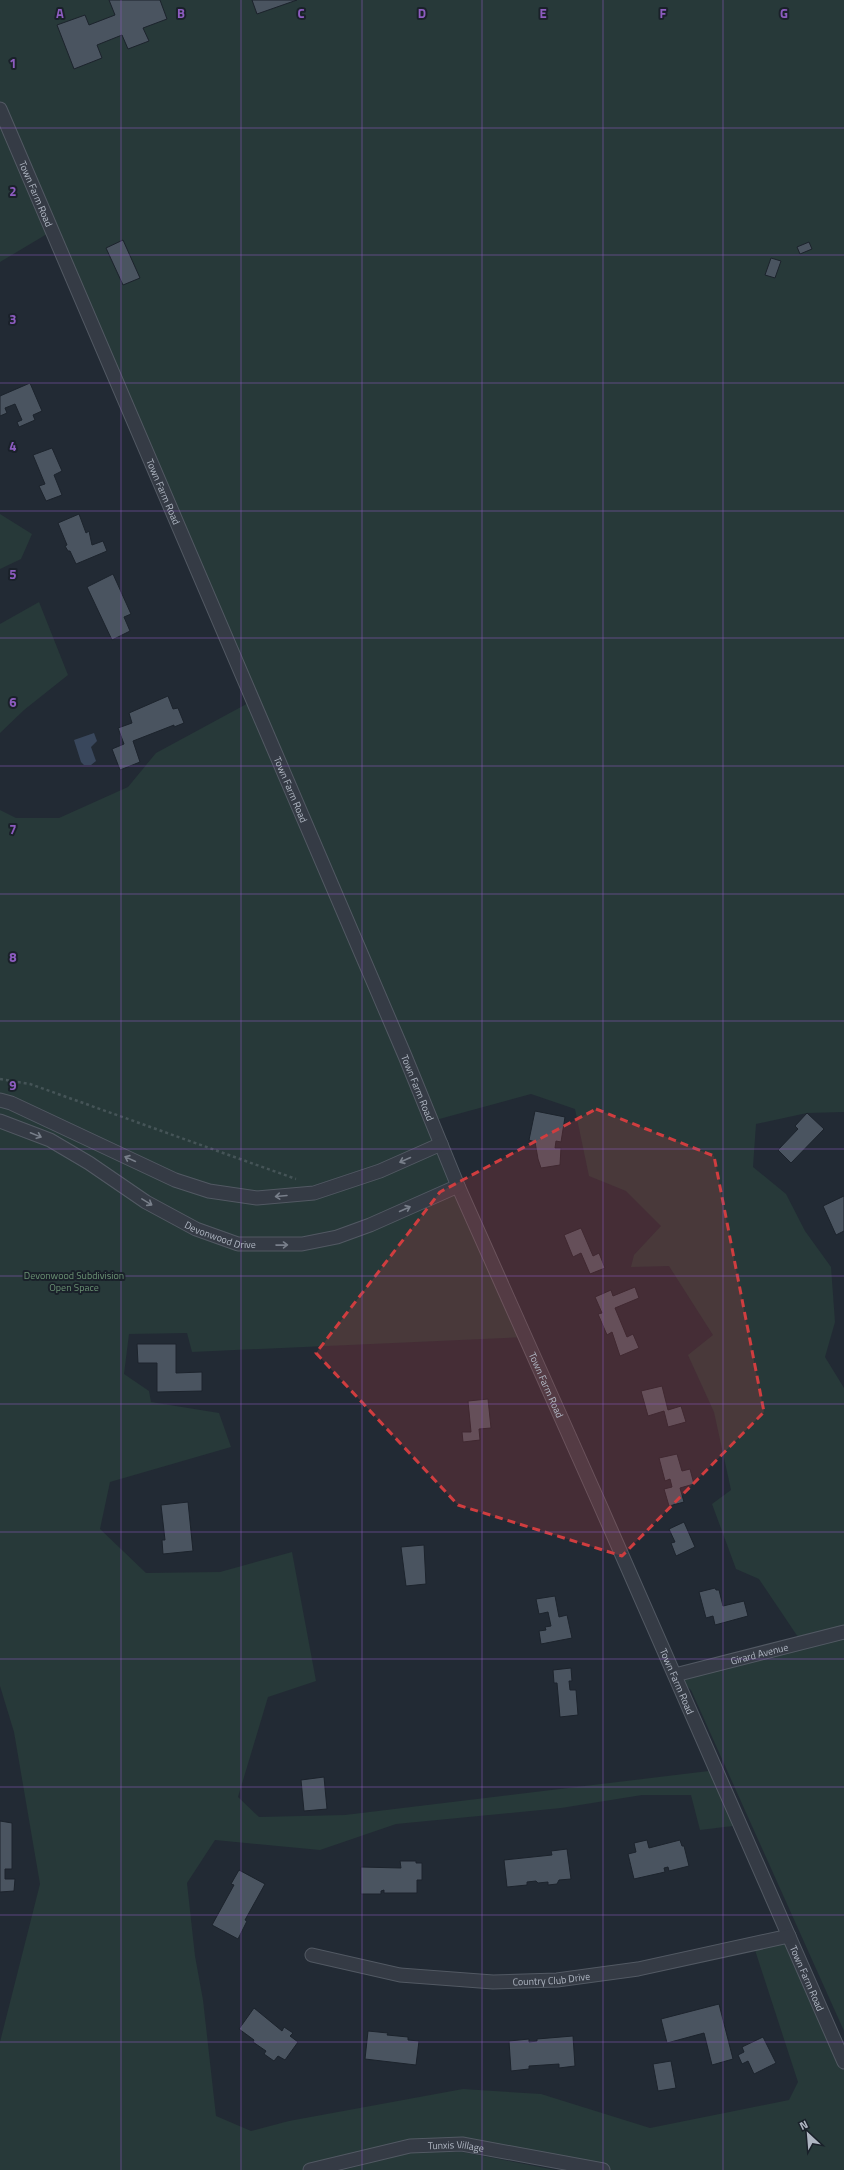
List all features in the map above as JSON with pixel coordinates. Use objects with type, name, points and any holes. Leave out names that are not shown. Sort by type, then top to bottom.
[{"type":"street","name":"Town Farm Road","points":[[0,109],[405,1056],[458,1186],[675,1675],[844,2062]]},
{"type":"street","points":[[0,1100],[12,1103],[175,1180],[209,1191],[257,1198],[314,1193],[380,1171],[440,1144]]},
{"type":"street","name":"Devonwood Drive","points":[[0,1121],[50,1140],[89,1163],[146,1202],[196,1229],[238,1244],[302,1244],[337,1237],[370,1225],[458,1186]]},
{"type":"street","name":"Girard Avenue","points":[[675,1675],[844,1632]]},
{"type":"street","name":"Country Club Drive","points":[[312,1955],[400,1975],[493,1982],[557,1980],[638,1969],[789,1936]]},
{"type":"street","name":"Tunxis Village","points":[[310,2170],[410,2146],[462,2144],[603,2170]]},
{"type":"path","points":[[0,1078],[30,1084],[300,1180]]},
{"type":"highlighted area","points":[[596,1109],[714,1156],[764,1412],[622,1556],[458,1505],[316,1353],[440,1192]]},
{"type":"green space","name":"Devonwood Subdivision Open Space","points":[[0,0],[844,0],[844,1112],[807,1113],[756,1124],[753,1167],[786,1194],[805,1231],[831,1267],[835,1322],[825,1357],[844,1388],[844,2031],[691,1690],[675,1675],[802,1643],[759,1579],[736,1569],[712,1504],[731,1490],[714,1412],[688,1355],[713,1335],[669,1266],[631,1267],[634,1255],[661,1226],[626,1191],[589,1176],[575,1109],[531,1094],[432,1121],[525,1337],[192,1352],[187,1333],[129,1334],[124,1374],[149,1391],[151,1402],[219,1413],[231,1447],[110,1482],[100,1529],[146,1573],[220,1572],[292,1552],[316,1681],[268,1697],[238,1797],[259,1817],[345,1815],[717,1770],[741,1825],[700,1830],[691,1795],[642,1795],[561,1808],[396,1824],[320,1850],[215,1840],[187,1883],[195,1956],[203,2000],[216,2116],[251,2131],[289,2121],[463,2089],[541,2094],[650,2128],[789,2100],[798,2082],[753,1944],[789,1936],[844,2062],[844,2170],[603,2170],[462,2144],[410,2146],[310,2170],[0,2170],[0,2042],[40,1884],[14,1732],[0,1686],[0,810],[16,818],[59,818],[128,787],[156,753],[252,701],[52,231],[0,262]]},
{"type":"green space","points":[[0,514],[32,534],[21,559],[0,569]]},
{"type":"green space","points":[[39,602],[68,675],[24,710],[0,733],[0,624]]},
{"type":"green space","points":[[412,2152],[463,2152],[555,2170],[343,2170]]},
{"type":"water","points":[[94,733],[97,741],[91,747],[96,761],[91,765],[84,765],[81,762],[74,740]]},
{"type":"building","points":[[109,0],[160,0],[167,19],[143,28],[149,41],[128,49],[122,35],[97,45],[102,58],[74,69],[57,25],[85,15],[89,25],[115,15]]},
{"type":"building","points":[[252,0],[297,0],[257,14]]},
{"type":"building","points":[[123,240],[140,278],[123,285],[106,248]]},
{"type":"building","points":[[809,242],[812,249],[800,254],[797,247]]},
{"type":"building","points":[[771,258],[781,261],[775,278],[765,275]]},
{"type":"building","points":[[30,383],[42,411],[33,415],[35,420],[19,427],[17,422],[22,420],[15,404],[5,408],[7,413],[0,416],[0,396]]},
{"type":"building","points":[[52,448],[62,471],[54,475],[62,495],[46,501],[39,486],[45,484],[33,455]]},
{"type":"building","points":[[79,514],[86,533],[89,531],[92,545],[103,541],[107,551],[76,564],[70,551],[68,551],[65,546],[67,545],[58,523]]},
{"type":"building","points":[[113,574],[131,614],[124,617],[130,631],[112,640],[87,587]]},
{"type":"building","points":[[168,696],[173,709],[178,708],[184,723],[174,727],[174,725],[133,741],[140,762],[120,770],[112,749],[124,744],[118,728],[132,723],[129,713]]},
{"type":"building","points":[[535,1111],[565,1117],[561,1142],[556,1141],[555,1148],[561,1148],[560,1165],[541,1168],[535,1142],[529,1140]]},
{"type":"building","points":[[807,1113],[824,1129],[791,1163],[778,1150],[798,1129],[795,1126]]},
{"type":"building","points":[[844,1196],[844,1231],[836,1235],[823,1206]]},
{"type":"building","points":[[581,1228],[593,1256],[599,1253],[605,1268],[590,1274],[581,1253],[573,1257],[564,1235]]},
{"type":"building","points":[[635,1287],[639,1298],[615,1308],[627,1337],[633,1334],[639,1348],[620,1356],[612,1332],[607,1335],[598,1314],[602,1313],[595,1297],[611,1290],[613,1296]]},
{"type":"building","points":[[137,1344],[176,1344],[176,1373],[202,1372],[202,1391],[157,1392],[157,1363],[138,1363]]},
{"type":"building","points":[[662,1386],[668,1410],[681,1406],[686,1422],[668,1427],[664,1411],[648,1416],[641,1391]]},
{"type":"building","points":[[488,1399],[491,1428],[479,1429],[480,1440],[463,1442],[462,1432],[471,1432],[468,1401]]},
{"type":"building","points":[[677,1454],[682,1471],[690,1469],[694,1484],[680,1488],[684,1502],[669,1506],[664,1489],[672,1487],[670,1479],[665,1481],[659,1458]]},
{"type":"building","points":[[188,1502],[193,1551],[163,1554],[162,1540],[165,1540],[161,1505]]},
{"type":"building","points":[[684,1522],[695,1547],[676,1556],[671,1543],[675,1542],[669,1529]]},
{"type":"building","points":[[424,1545],[426,1584],[406,1586],[401,1547]]},
{"type":"building","points":[[715,1588],[716,1590],[719,1590],[723,1606],[744,1601],[748,1616],[715,1625],[713,1616],[706,1618],[699,1592]]},
{"type":"building","points":[[555,1596],[559,1617],[567,1615],[572,1638],[541,1644],[539,1631],[546,1630],[545,1627],[551,1626],[548,1612],[539,1614],[536,1599]]},
{"type":"building","points":[[571,1668],[572,1681],[569,1681],[570,1690],[576,1690],[578,1715],[560,1717],[557,1683],[554,1683],[553,1670]]},
{"type":"building","points":[[324,1777],[327,1809],[304,1811],[301,1780]]},
{"type":"building","points":[[0,1821],[12,1823],[12,1869],[5,1869],[5,1879],[15,1879],[14,1891],[0,1892]]},
{"type":"building","points":[[647,1840],[649,1848],[680,1840],[682,1846],[684,1846],[689,1866],[669,1871],[668,1867],[664,1868],[665,1872],[634,1879],[628,1854],[636,1852],[634,1843]]},
{"type":"building","points":[[567,1849],[571,1879],[559,1880],[557,1884],[548,1885],[548,1882],[538,1883],[536,1881],[527,1882],[527,1885],[507,1887],[504,1860],[552,1855],[551,1851]]},
{"type":"building","points":[[400,1861],[416,1861],[416,1863],[422,1863],[422,1880],[417,1880],[417,1893],[384,1893],[384,1890],[381,1891],[381,1894],[361,1894],[361,1867],[401,1868]]},
{"type":"building","points":[[239,1870],[265,1884],[245,1920],[247,1921],[238,1939],[212,1925],[234,1885],[231,1884]]},
{"type":"building","points":[[719,2004],[733,2059],[712,2065],[704,2033],[667,2043],[661,2019]]},
{"type":"building","points":[[254,2008],[282,2031],[284,2027],[293,2033],[290,2036],[298,2042],[285,2060],[278,2056],[274,2061],[264,2054],[266,2051],[253,2042],[254,2040],[239,2029]]},
{"type":"building","points":[[368,2031],[388,2033],[387,2035],[408,2037],[408,2040],[419,2041],[416,2065],[365,2059]]},
{"type":"building","points":[[573,2036],[575,2066],[559,2068],[559,2064],[529,2066],[529,2069],[511,2071],[509,2041],[529,2039],[529,2042],[537,2041],[537,2039]]},
{"type":"building","points":[[763,2037],[776,2063],[754,2074],[748,2061],[742,2064],[738,2055],[744,2052],[742,2047]]},
{"type":"building","points":[[671,2061],[676,2088],[658,2091],[653,2064]]}]
